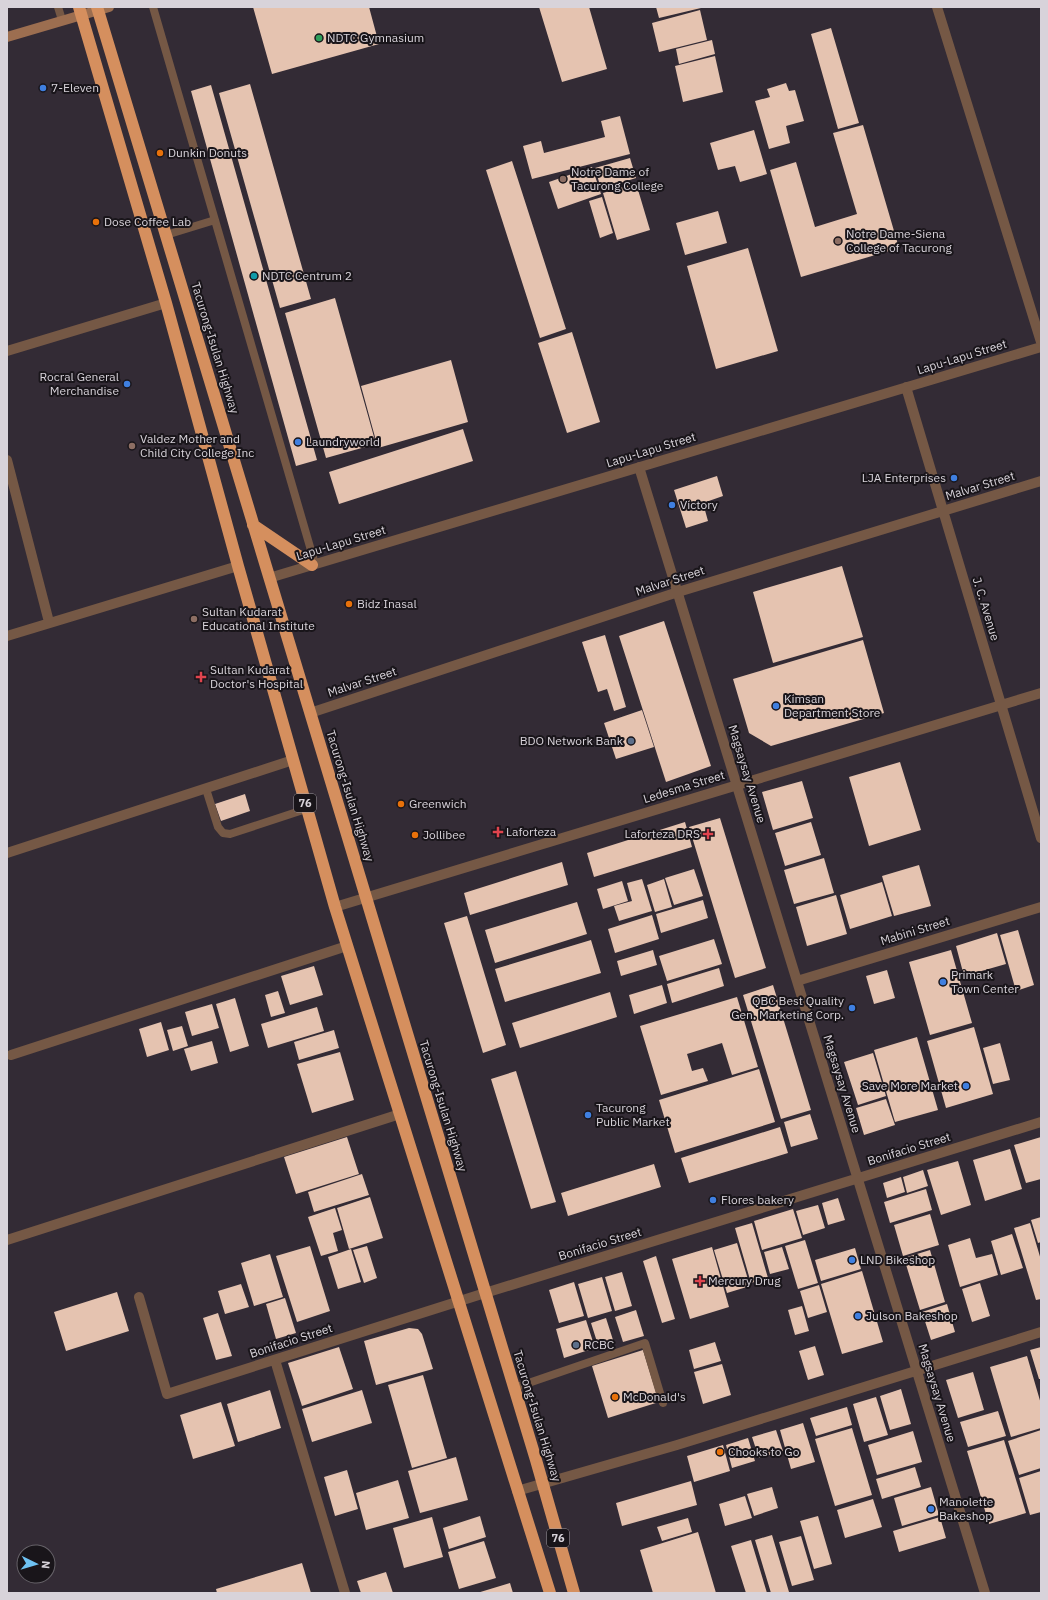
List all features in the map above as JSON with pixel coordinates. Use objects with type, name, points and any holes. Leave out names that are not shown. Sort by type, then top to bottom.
[{"type":"highway","name":"Tacurong-Isulan Highway","points":[[102,8],[166,235],[514,1388],[574,1593]]},
{"type":"highway","name":"76","points":[[80,10],[166,303],[238,566],[335,907],[550,1593]]},
{"type":"highway","points":[[253,525],[314,564]]},
{"type":"street","points":[[937,7],[1041,342]]},
{"type":"street","points":[[7,37],[62,20],[80,10],[102,8]]},
{"type":"street","points":[[7,351],[166,303]]},
{"type":"street","name":"Lapu-Lapu Street","points":[[269,578],[1041,347]]},
{"type":"street","name":"J. C. Avenue","points":[[906,387],[1041,838]]},
{"type":"street","points":[[7,460],[9,478],[50,622]]},
{"type":"street","name":"Magsaysay Avenue","points":[[639,467],[985,1593]]},
{"type":"street","name":"Malvar Street","points":[[310,713],[678,592],[1041,481]]},
{"type":"street","points":[[7,636],[238,566]]},
{"type":"street","name":"Ledesma Street","points":[[335,907],[1041,693]]},
{"type":"street","points":[[7,854],[293,760]]},
{"type":"street","name":"Mabini Street","points":[[797,981],[1041,907]]},
{"type":"street","points":[[11,1056],[347,946]]},
{"type":"street","points":[[7,1240],[400,1114]]},
{"type":"street","name":"Bonifacio Street","points":[[139,1297],[167,1394],[459,1301],[1041,1122]]},
{"type":"street","points":[[517,1491],[677,1445],[1041,1332]]},
{"type":"street","points":[[275,1360],[345,1593]]},
{"type":"lane","points":[[58,7],[62,20]]},
{"type":"lane","points":[[153,7],[314,564]]},
{"type":"lane","points":[[166,235],[215,220]]},
{"type":"lane","points":[[206,789],[218,827],[223,833],[230,834],[306,809]]},
{"type":"lane","points":[[514,1388],[645,1343],[663,1403]]},
{"type":"building","name":"NDTC Gymnasium","points":[[253,7],[369,7],[379,44],[272,74]]},
{"type":"building","points":[[539,7],[589,7],[607,69],[562,82]]},
{"type":"building","points":[[656,7],[701,7],[701,8],[659,18]]},
{"type":"building","points":[[700,10],[707,40],[659,52],[652,23]]},
{"type":"building","points":[[831,28],[859,123],[838,129],[811,34]]},
{"type":"building","points":[[712,40],[715,54],[679,64],[676,49]]},
{"type":"building","points":[[715,56],[723,92],[683,102],[675,66]]},
{"type":"building","points":[[786,83],[789,91],[795,90],[804,121],[786,126],[790,143],[769,149],[755,101],[770,97],[767,89]]},
{"type":"building","points":[[250,84],[311,299],[280,308],[219,93]]},
{"type":"building","name":"NDTC Centrum 2","points":[[211,85],[317,460],[296,466],[191,91]]},
{"type":"building","points":[[620,116],[630,154],[532,179],[523,146],[541,141],[544,153],[605,137],[601,121]]},
{"type":"building","points":[[863,125],[899,248],[801,277],[770,170],[796,162],[815,227],[857,214],[833,133]]},
{"type":"building","points":[[754,130],[767,174],[740,182],[735,166],[718,170],[710,143]]},
{"type":"building","points":[[630,158],[636,178],[601,189],[595,168]]},
{"type":"building","points":[[512,161],[566,329],[540,338],[486,170]]},
{"type":"building","points":[[592,167],[601,194],[558,209],[549,182]]},
{"type":"building","points":[[636,183],[650,230],[617,240],[603,193]]},
{"type":"building","points":[[602,197],[613,233],[600,238],[589,201]]},
{"type":"building","points":[[718,211],[727,243],[685,255],[676,223]]},
{"type":"building","points":[[748,248],[778,351],[716,369],[687,266]]},
{"type":"building","points":[[335,298],[376,444],[326,458],[285,313]]},
{"type":"building","points":[[572,332],[600,422],[567,433],[538,343]]},
{"type":"building","points":[[451,360],[468,422],[378,448],[361,386]]},
{"type":"building","points":[[463,429],[473,461],[339,504],[329,472]]},
{"type":"building","points":[[717,476],[723,496],[703,503],[708,521],[686,528],[674,490]]},
{"type":"building","points":[[842,566],[863,637],[773,663],[753,592]]},
{"type":"building","points":[[664,621],[711,766],[666,782],[619,636]]},
{"type":"building","points":[[605,635],[626,707],[614,711],[607,689],[598,692],[582,642]]},
{"type":"building","points":[[863,640],[884,713],[771,746],[749,733],[733,679]]},
{"type":"building","points":[[642,710],[654,747],[616,759],[604,723]]},
{"type":"building","points":[[900,762],[921,830],[869,846],[849,777]]},
{"type":"building","points":[[802,781],[813,818],[773,830],[762,792]]},
{"type":"building","points":[[245,794],[250,811],[221,821],[215,804]]},
{"type":"building","points":[[720,818],[766,968],[735,978],[689,827]]},
{"type":"building","points":[[685,822],[692,847],[594,877],[587,853]]},
{"type":"building","points":[[811,822],[821,855],[785,866],[775,833]]},
{"type":"building","points":[[824,858],[834,893],[794,904],[784,870]]},
{"type":"building","points":[[562,862],[568,885],[470,915],[464,893]]},
{"type":"building","points":[[919,865],[931,906],[894,916],[882,876]]},
{"type":"building","points":[[694,869],[703,896],[674,905],[665,878]]},
{"type":"building","points":[[642,879],[652,911],[619,921],[614,906],[632,901],[627,883]]},
{"type":"building","points":[[664,879],[672,907],[655,912],[647,885]]},
{"type":"building","points":[[622,881],[628,901],[603,909],[597,889]]},
{"type":"building","points":[[882,882],[892,916],[850,929],[840,895]]},
{"type":"building","points":[[836,895],[847,934],[807,946],[796,907]]},
{"type":"building","points":[[703,900],[708,918],[661,933],[656,914]]},
{"type":"building","points":[[577,902],[587,934],[495,963],[485,930]]},
{"type":"building","points":[[652,915],[659,939],[615,953],[608,929]]},
{"type":"building","points":[[467,916],[506,1045],[483,1053],[444,923]]},
{"type":"building","points":[[1018,930],[1034,985],[1016,991],[1000,935]]},
{"type":"building","points":[[997,933],[1006,964],[964,976],[956,946]]},
{"type":"building","points":[[714,939],[722,964],[667,981],[659,956]]},
{"type":"building","points":[[591,940],[601,973],[505,1002],[495,969]]},
{"type":"building","points":[[653,950],[657,965],[621,976],[617,961]]},
{"type":"building","points":[[951,950],[972,1023],[930,1035],[909,962]]},
{"type":"building","points":[[314,966],[323,995],[290,1005],[281,976]]},
{"type":"building","points":[[719,968],[724,986],[672,1003],[667,984]]},
{"type":"building","points":[[887,970],[895,998],[874,1004],[866,976]]},
{"type":"building","points":[[662,985],[667,1003],[634,1014],[629,995]]},
{"type":"building","points":[[773,985],[811,1110],[781,1119],[743,995]]},
{"type":"building","points":[[278,991],[285,1013],[271,1017],[265,995]]},
{"type":"building","points":[[610,992],[617,1017],[520,1048],[512,1023]]},
{"type":"building","points":[[737,997],[758,1067],[732,1075],[722,1043],[687,1054],[692,1071],[703,1068],[708,1081],[661,1095],[640,1026]]},
{"type":"building","points":[[235,998],[249,1046],[230,1052],[216,1004]]},
{"type":"building","points":[[212,1004],[219,1028],[192,1036],[185,1012]]},
{"type":"building","points":[[317,1007],[324,1031],[268,1048],[261,1024]]},
{"type":"building","points":[[161,1022],[169,1050],[147,1057],[139,1029]]},
{"type":"building","points":[[182,1026],[188,1046],[173,1051],[167,1030]]},
{"type":"building","points":[[974,1027],[993,1094],[946,1108],[927,1041]]},
{"type":"building","points":[[334,1030],[339,1048],[299,1060],[294,1042]]},
{"type":"building","points":[[917,1037],[938,1110],[895,1122],[874,1050]]},
{"type":"building","points":[[212,1041],[218,1063],[191,1071],[184,1049]]},
{"type":"building","points":[[1000,1043],[1010,1080],[993,1084],[983,1048]]},
{"type":"building","points":[[340,1052],[354,1100],[312,1113],[297,1064]]},
{"type":"building","points":[[873,1053],[886,1096],[858,1105],[844,1062]]},
{"type":"building","points":[[759,1069],[775,1122],[675,1153],[659,1100]]},
{"type":"building","points":[[516,1071],[556,1202],[531,1209],[491,1079]]},
{"type":"building","points":[[886,1099],[895,1125],[864,1135],[856,1108]]},
{"type":"building","points":[[810,1114],[818,1139],[791,1147],[784,1122]]},
{"type":"building","points":[[780,1127],[788,1153],[689,1183],[681,1158]]},
{"type":"building","points":[[347,1137],[359,1174],[296,1194],[284,1157]]},
{"type":"building","points":[[1041,1137],[1041,1179],[1026,1183],[1014,1145]]},
{"type":"building","points":[[1010,1149],[1022,1189],[985,1201],[973,1160]]},
{"type":"building","points":[[958,1161],[971,1205],[941,1215],[927,1170]]},
{"type":"building","points":[[654,1164],[661,1187],[568,1216],[561,1193]]},
{"type":"building","points":[[923,1170],[928,1186],[907,1193],[903,1177]]},
{"type":"building","points":[[362,1174],[369,1195],[314,1212],[308,1192]]},
{"type":"building","points":[[901,1177],[905,1192],[887,1198],[883,1183]]},
{"type":"building","points":[[926,1189],[932,1210],[890,1223],[884,1202]]},
{"type":"building","points":[[370,1197],[383,1238],[349,1249],[337,1208]]},
{"type":"building","points":[[838,1198],[845,1220],[828,1225],[822,1203]]},
{"type":"building","points":[[818,1205],[825,1228],[803,1235],[796,1211]]},
{"type":"building","points":[[335,1208],[342,1230],[333,1233],[338,1251],[321,1256],[308,1217]]},
{"type":"building","points":[[793,1209],[802,1238],[762,1250],[754,1221]]},
{"type":"building","points":[[930,1214],[939,1245],[903,1256],[894,1225]]},
{"type":"building","points":[[1041,1217],[1041,1242],[1038,1243],[1031,1220]]},
{"type":"building","points":[[752,1223],[768,1278],[751,1283],[735,1228]]},
{"type":"building","points":[[1030,1223],[1041,1260],[1041,1299],[1036,1300],[1014,1228]]},
{"type":"building","points":[[1012,1234],[1023,1268],[1001,1275],[991,1241]]},
{"type":"building","points":[[970,1238],[976,1258],[992,1254],[998,1275],[960,1287],[948,1245]]},
{"type":"building","points":[[805,1240],[818,1283],[798,1289],[785,1246]]},
{"type":"building","points":[[737,1243],[750,1286],[727,1293],[714,1250]]},
{"type":"building","points":[[310,1246],[330,1311],[297,1322],[276,1256]]},
{"type":"building","points":[[367,1246],[377,1278],[364,1283],[353,1250]]},
{"type":"building","points":[[712,1247],[729,1307],[690,1319],[672,1259]]},
{"type":"building","points":[[782,1247],[789,1269],[770,1274],[764,1252]]},
{"type":"building","points":[[855,1248],[861,1269],[821,1281],[815,1260]]},
{"type":"building","points":[[351,1249],[361,1282],[338,1289],[328,1257]]},
{"type":"building","points":[[930,1250],[945,1302],[920,1310],[904,1258]]},
{"type":"building","points":[[270,1254],[283,1297],[254,1306],[241,1263]]},
{"type":"building","points":[[656,1256],[675,1319],[662,1323],[643,1261]]},
{"type":"building","points":[[862,1271],[883,1342],[842,1354],[821,1284]]},
{"type":"building","points":[[622,1272],[632,1306],[615,1311],[605,1277]]},
{"type":"building","points":[[602,1277],[612,1311],[588,1318],[578,1284]]},
{"type":"building","points":[[574,1282],[584,1316],[559,1323],[549,1290]]},
{"type":"building","points":[[980,1283],[990,1316],[972,1322],[962,1289]]},
{"type":"building","points":[[241,1284],[249,1307],[225,1314],[218,1291]]},
{"type":"building","points":[[819,1285],[827,1312],[808,1318],[800,1291]]},
{"type":"building","points":[[117,1292],[129,1331],[66,1351],[54,1312]]},
{"type":"building","points":[[285,1298],[296,1333],[276,1339],[266,1304]]},
{"type":"building","points":[[947,1304],[955,1332],[931,1340],[922,1312]]},
{"type":"building","points":[[802,1306],[809,1331],[795,1335],[788,1310]]},
{"type":"building","points":[[636,1310],[644,1336],[623,1342],[615,1317]]},
{"type":"building","points":[[218,1313],[232,1356],[216,1360],[203,1318]]},
{"type":"building","points":[[606,1318],[613,1340],[598,1345],[591,1323]]},
{"type":"building","points":[[586,1320],[595,1348],[564,1358],[556,1329]]},
{"type":"building","points":[[409,1328],[418,1329],[422,1334],[433,1369],[376,1385],[364,1341]]},
{"type":"building","points":[[715,1342],[721,1361],[694,1369],[689,1350]]},
{"type":"building","points":[[815,1346],[824,1375],[808,1380],[799,1351]]},
{"type":"building","points":[[339,1347],[353,1389],[302,1406],[288,1363]]},
{"type":"building","points":[[1041,1347],[1041,1379],[1039,1379],[1030,1350]]},
{"type":"building","points":[[643,1350],[659,1402],[608,1418],[592,1366]]},
{"type":"building","points":[[1027,1356],[1041,1404],[1041,1428],[1011,1437],[990,1367]]},
{"type":"building","points":[[722,1364],[731,1395],[703,1404],[694,1372]]},
{"type":"building","points":[[973,1372],[984,1410],[958,1418],[946,1380]]},
{"type":"building","points":[[423,1375],[447,1458],[412,1468],[388,1385]]},
{"type":"building","points":[[901,1389],[911,1424],[890,1430],[880,1396]]},
{"type":"building","points":[[270,1390],[281,1428],[238,1442],[227,1404]]},
{"type":"building","points":[[362,1390],[372,1423],[312,1442],[302,1409]]},
{"type":"building","points":[[876,1397],[888,1435],[864,1442],[853,1404]]},
{"type":"building","points":[[221,1402],[235,1446],[193,1459],[180,1415]]},
{"type":"building","points":[[847,1407],[852,1425],[816,1436],[810,1418]]},
{"type":"building","points":[[998,1411],[1006,1436],[968,1447],[960,1422]]},
{"type":"building","points":[[803,1423],[815,1462],[791,1469],[780,1430]]},
{"type":"building","points":[[852,1428],[872,1495],[835,1506],[815,1439]]},
{"type":"building","points":[[776,1430],[783,1451],[759,1458],[752,1437]]},
{"type":"building","points":[[1041,1430],[1041,1468],[1019,1475],[1008,1441]]},
{"type":"building","points":[[913,1431],[922,1462],[877,1475],[868,1445]]},
{"type":"building","points":[[748,1438],[755,1461],[732,1468],[726,1445]]},
{"type":"building","points":[[1004,1440],[1026,1513],[989,1524],[967,1451]]},
{"type":"building","points":[[723,1445],[730,1471],[694,1482],[687,1456]]},
{"type":"building","points":[[456,1457],[468,1500],[420,1513],[408,1471]]},
{"type":"building","points":[[915,1467],[921,1487],[882,1499],[876,1479]]},
{"type":"building","points":[[347,1470],[358,1509],[335,1516],[324,1477]]},
{"type":"building","points":[[1041,1471],[1041,1512],[1030,1515],[1019,1478]]},
{"type":"building","points":[[398,1480],[409,1518],[366,1530],[356,1493]]},
{"type":"building","points":[[691,1481],[697,1505],[622,1526],[616,1503]]},
{"type":"building","points":[[772,1487],[778,1508],[754,1516],[747,1494]]},
{"type":"building","points":[[931,1487],[939,1515],[902,1526],[894,1498]]},
{"type":"building","points":[[745,1496],[752,1518],[725,1526],[719,1504]]},
{"type":"building","points":[[873,1499],[882,1527],[845,1538],[837,1510]]},
{"type":"building","points":[[480,1516],[486,1537],[449,1549],[443,1528]]},
{"type":"building","points":[[818,1516],[832,1564],[814,1569],[800,1521]]},
{"type":"building","points":[[432,1517],[443,1557],[404,1568],[393,1528]]},
{"type":"building","points":[[940,1517],[946,1538],[899,1552],[893,1531]]},
{"type":"building","points":[[688,1518],[692,1532],[662,1541],[657,1527]]},
{"type":"building","points":[[698,1532],[716,1593],[653,1593],[640,1550]]},
{"type":"building","points":[[772,1535],[789,1592],[786,1593],[771,1593],[755,1540]]},
{"type":"building","points":[[801,1536],[814,1580],[792,1586],[779,1542]]},
{"type":"building","points":[[751,1540],[767,1593],[746,1593],[731,1546]]},
{"type":"building","points":[[484,1541],[496,1578],[459,1589],[448,1552]]},
{"type":"building","points":[[302,1563],[311,1593],[217,1593],[216,1589]]},
{"type":"building","points":[[386,1572],[393,1593],[361,1593],[357,1581]]},
{"type":"building","points":[[510,1583],[513,1593],[477,1593]]},
{"type":"place","name":"NDTC Gymnasium","points":[[319,38]]},
{"type":"place","name":"7-Eleven","points":[[43,88]]},
{"type":"place","name":"Dunkin Donuts","points":[[160,153]]},
{"type":"place","name":"Notre Dame of Tacurong College","points":[[563,179]]},
{"type":"place","name":"Dose Coffee Lab","points":[[96,222]]},
{"type":"place","name":"Notre Dame-Siena College of Tacurong","points":[[838,241]]},
{"type":"place","name":"NDTC Centrum 2","points":[[254,276]]},
{"type":"place","name":"Rocral General Merchandise","points":[[127,384]]},
{"type":"place","name":"Laundryworld","points":[[298,442]]},
{"type":"place","name":"Valdez Mother and Child City College Inc","points":[[132,446]]},
{"type":"place","name":"LJA Enterprises","points":[[954,478]]},
{"type":"place","name":"Victory","points":[[672,505]]},
{"type":"place","name":"Bidz Inasal","points":[[349,604]]},
{"type":"place","name":"Sultan Kudarat Educational Institute","points":[[194,619]]},
{"type":"place","name":"Sultan Kudarat Doctor's Hospital","points":[[201,677]]},
{"type":"place","name":"Kimsan Department Store","points":[[776,706]]},
{"type":"place","name":"BDO Network Bank","points":[[631,741]]},
{"type":"place","name":"Greenwich","points":[[401,804]]},
{"type":"place","name":"Laforteza","points":[[498,832]]},
{"type":"place","name":"Laforteza DRS","points":[[708,834]]},
{"type":"place","name":"Jollibee","points":[[415,835]]},
{"type":"place","name":"Primark Town Center","points":[[943,982]]},
{"type":"place","name":"QBC Best Quality Gen. Marketing Corp.","points":[[852,1008]]},
{"type":"place","name":"Save More Market","points":[[966,1086]]},
{"type":"place","name":"Tacurong Public Market","points":[[588,1115]]},
{"type":"place","name":"Flores bakery","points":[[713,1200]]},
{"type":"place","name":"LND Bikeshop","points":[[852,1260]]},
{"type":"place","name":"Mercury Drug","points":[[700,1281]]},
{"type":"place","name":"Julson Bakeshop","points":[[858,1316]]},
{"type":"place","name":"RCBC","points":[[576,1345]]},
{"type":"place","name":"McDonald's","points":[[615,1397]]},
{"type":"place","name":"Chooks to Go","points":[[720,1452]]},
{"type":"place","name":"Manolette Bakeshop","points":[[931,1509]]}]
